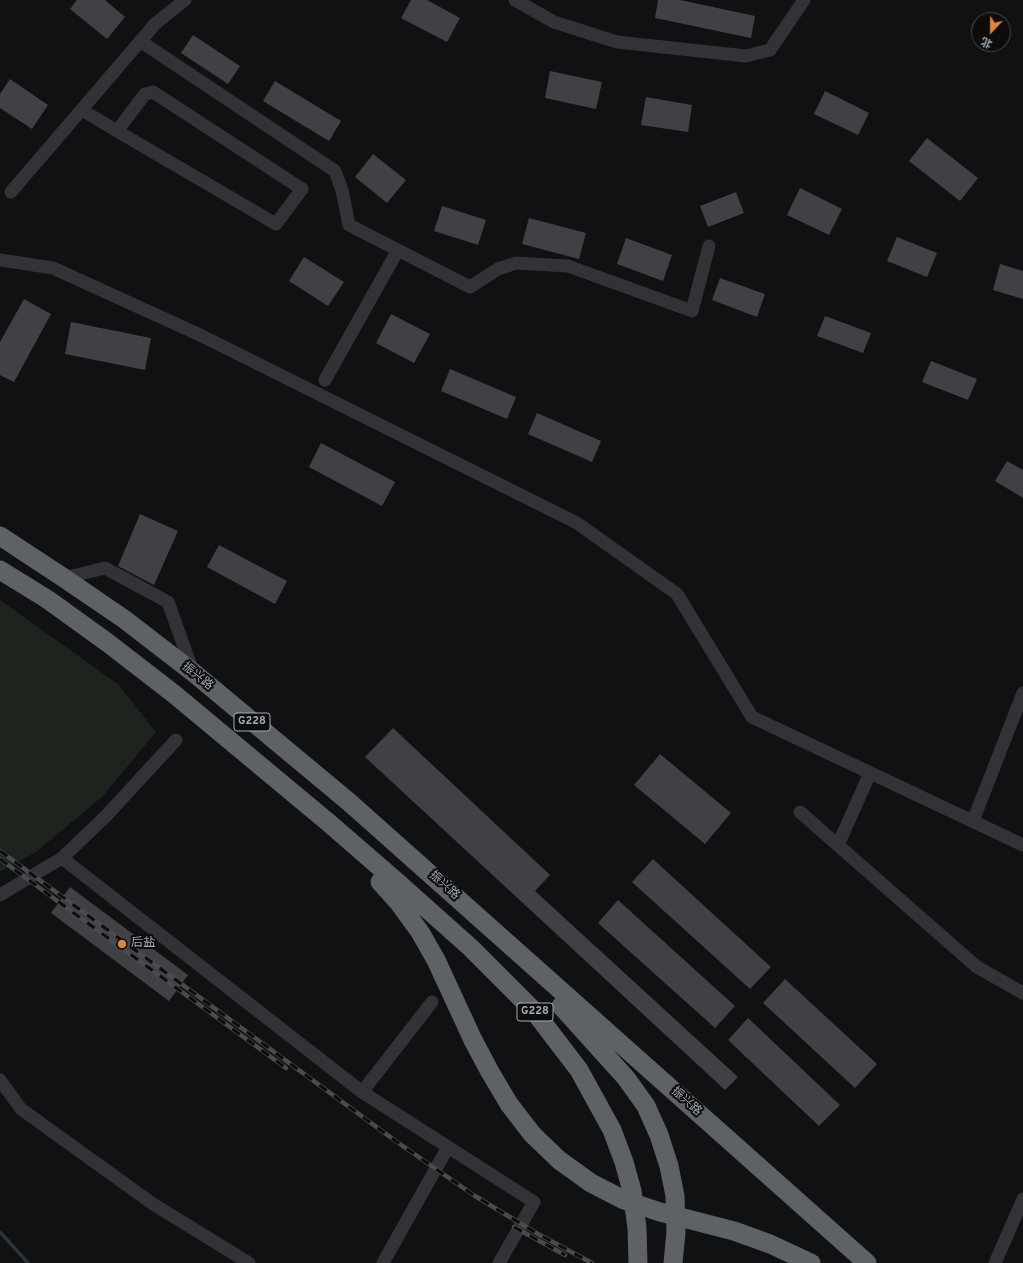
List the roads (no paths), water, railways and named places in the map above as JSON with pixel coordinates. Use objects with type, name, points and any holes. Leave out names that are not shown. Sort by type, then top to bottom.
[{"type":"highway","name":"振兴路","points":[[0,536],[124,619],[194,673],[349,802],[867,1263]]},
{"type":"highway","name":"G228","points":[[0,570],[47,600],[120,652],[174,694],[329,824],[471,948],[534,1012],[580,1070],[612,1130],[624,1162],[632,1191],[637,1228],[638,1263]]},
{"type":"highway","points":[[329,824],[399,902],[420,932],[436,960],[473,1040],[506,1098],[532,1134],[559,1160],[591,1183],[624,1200],[660,1212],[734,1231],[770,1244],[811,1263]]},
{"type":"highway","points":[[489,927],[626,1078],[646,1106],[659,1135],[669,1166],[675,1211],[676,1232],[673,1263]]},
{"type":"street","points":[[11,192],[155,24],[185,0]]},
{"type":"street","points":[[515,0],[534,5],[554,22],[617,42],[746,56],[770,50],[804,0]]},
{"type":"street","points":[[140,41],[335,171],[342,190],[349,225],[470,287],[498,269],[516,263],[568,266],[692,311],[709,246]]},
{"type":"street","points":[[82,110],[276,224],[302,189],[153,92],[145,94],[118,131]]},
{"type":"street","points":[[325,380],[398,250]]},
{"type":"street","points":[[0,260],[53,268],[200,335],[577,522],[677,594],[752,717],[1023,845]]},
{"type":"street","points":[[64,578],[105,568],[168,602],[194,673]]},
{"type":"street","points":[[973,822],[1023,693]]},
{"type":"street","points":[[0,895],[62,858],[106,816],[176,740]]},
{"type":"street","points":[[838,845],[870,773]]},
{"type":"street","points":[[800,812],[977,967],[1023,993]]},
{"type":"street","points":[[62,858],[362,1092],[534,1202],[499,1263]]},
{"type":"street","points":[[362,1092],[432,1002]]},
{"type":"street","points":[[0,1080],[21,1109],[153,1204],[248,1263]]},
{"type":"street","points":[[383,1263],[448,1147]]},
{"type":"street","points":[[995,1263],[1023,1199]]},
{"type":"waterway","points":[[0,1232],[28,1263]]},
{"type":"railway","points":[[0,851],[397,1142],[475,1196],[538,1234],[592,1263]]},
{"type":"railway","points":[[0,859],[286,1068]]},
{"type":"railway","points":[[514,1227],[565,1255]]},
{"type":"place","name":"后盐","points":[[122,944]]}]
